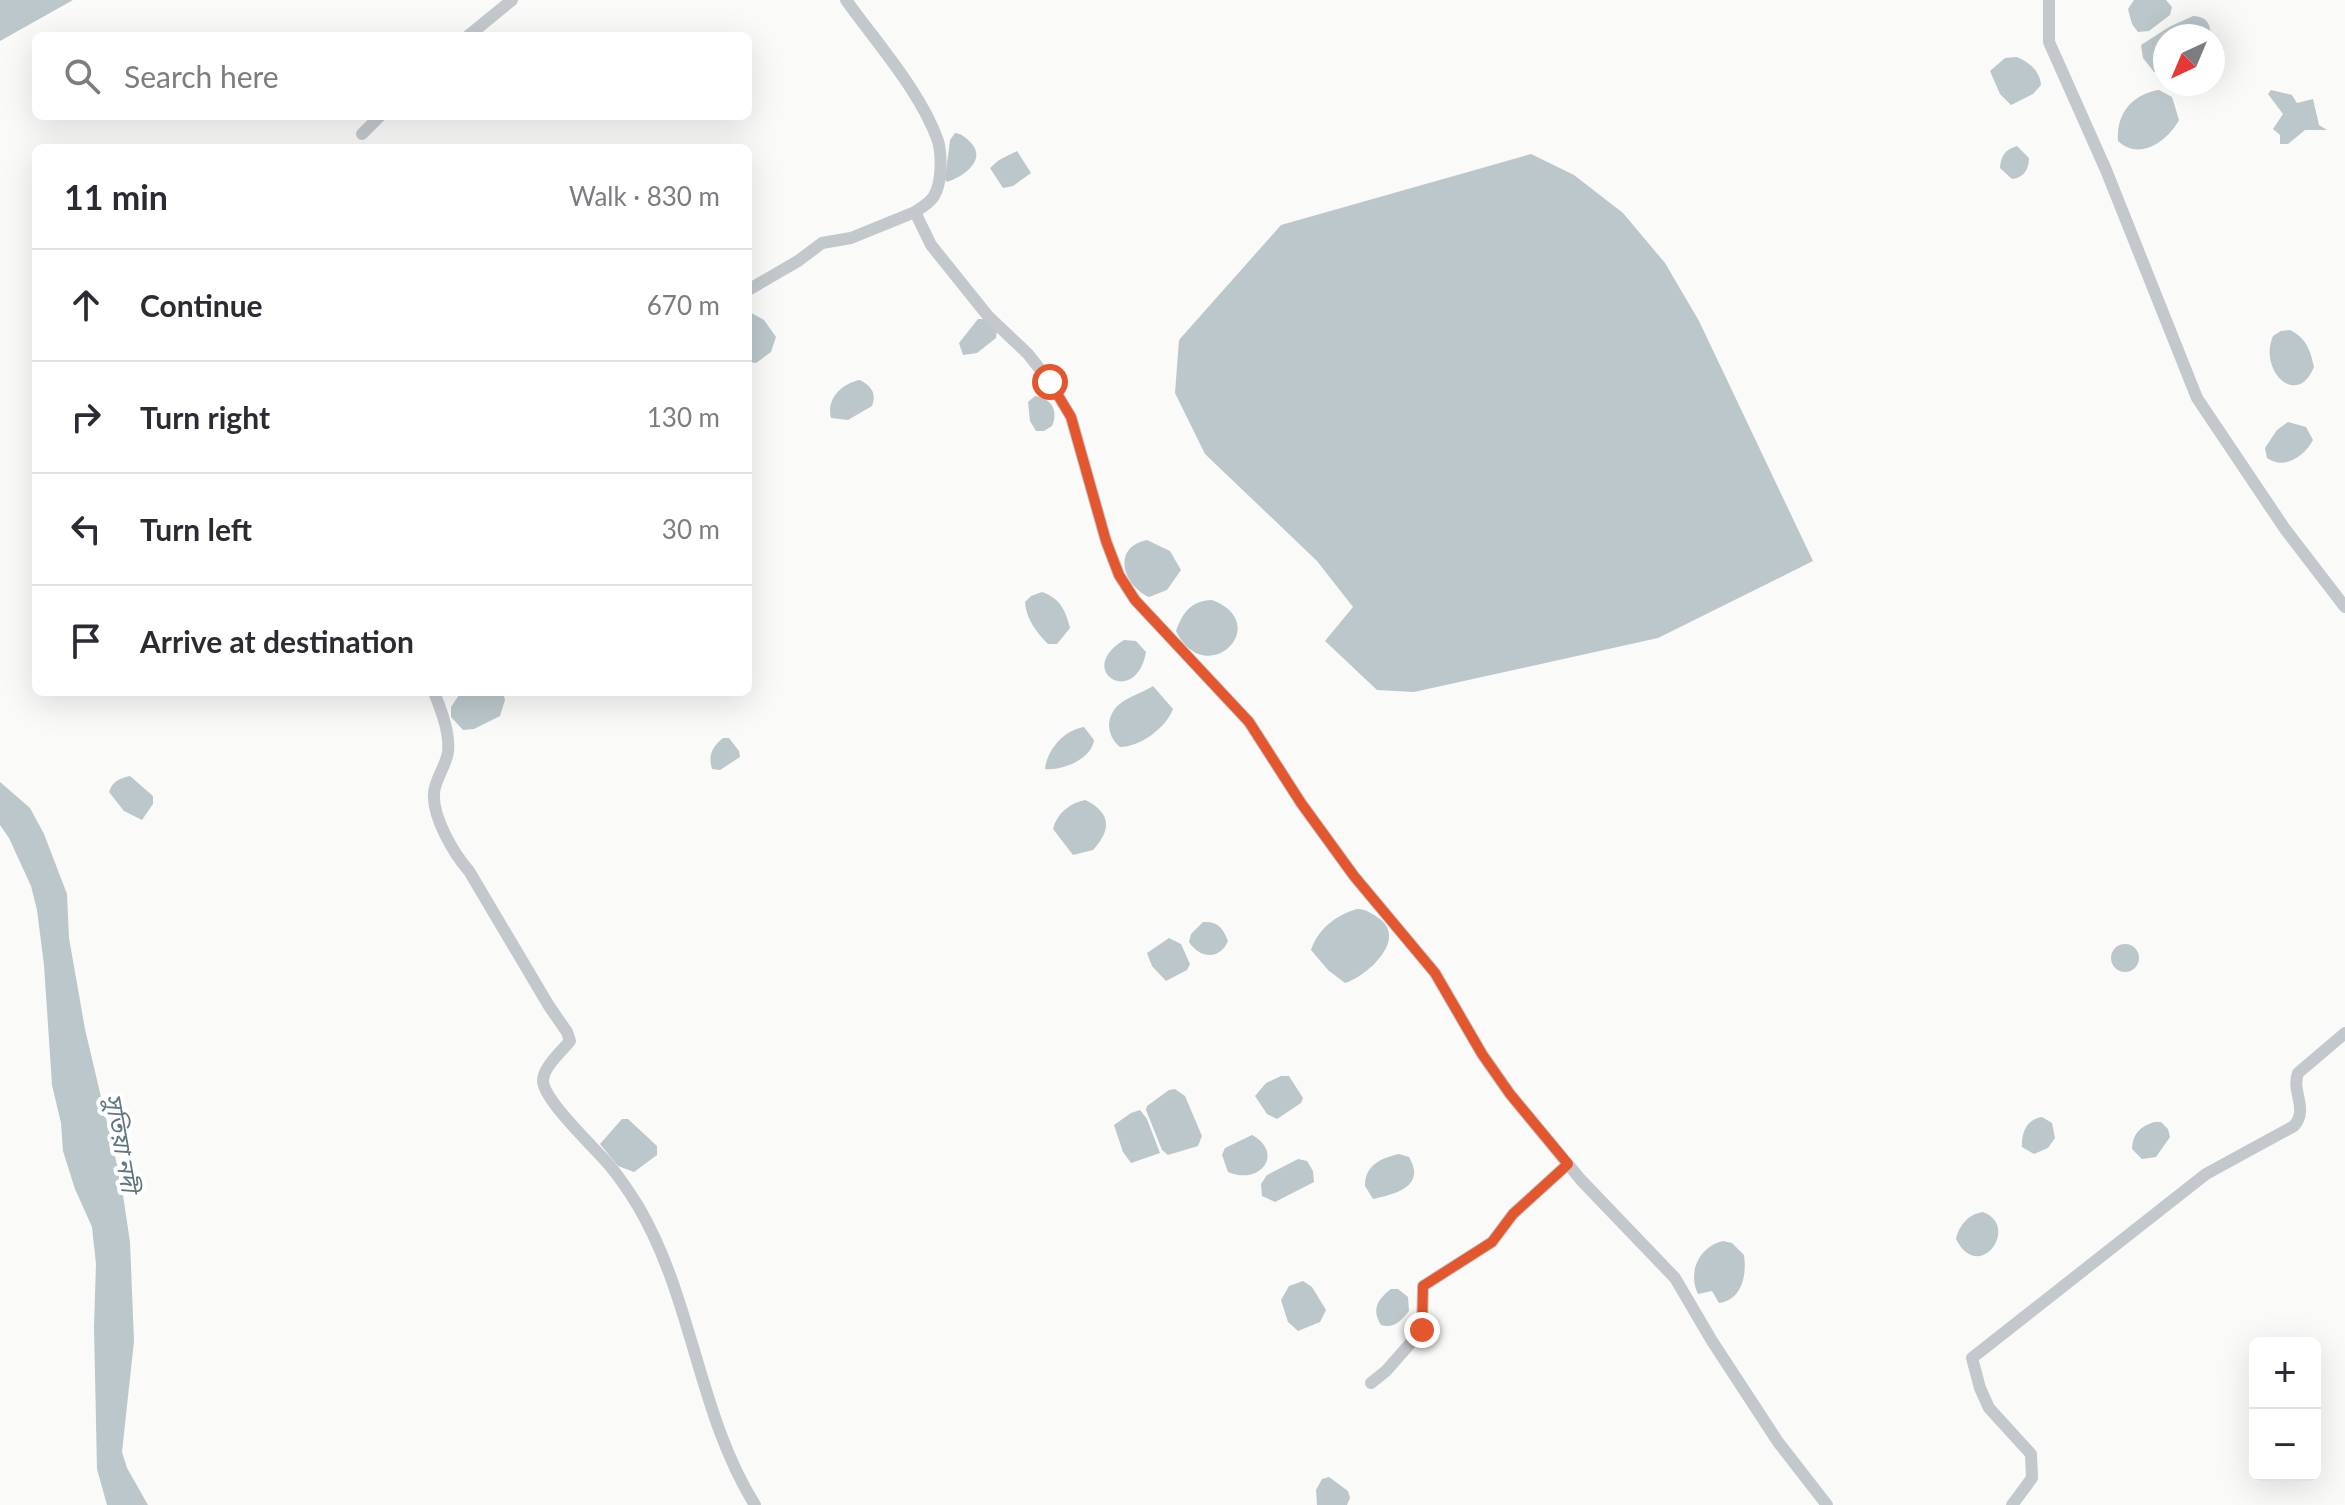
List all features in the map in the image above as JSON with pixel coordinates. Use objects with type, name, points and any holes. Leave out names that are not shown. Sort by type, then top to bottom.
[{"type":"street","points":[[473,32],[512,0]]},
{"type":"street","points":[[752,288],[822,243],[851,238],[915,212],[933,198],[937,188],[939,144],[929,121],[906,83],[846,0]]},
{"type":"street","points":[[2049,0],[2049,42],[2106,170],[2197,398],[2285,529],[2345,607]]},
{"type":"street","points":[[362,134],[376,120]]},
{"type":"street","points":[[915,212],[931,245],[988,316],[1028,354],[1071,417],[1106,541],[1119,575],[1135,600],[1249,722],[1301,803],[1354,876],[1435,973],[1482,1054],[1510,1094],[1568,1164],[1675,1278],[1778,1442],[1827,1505]]},
{"type":"street","points":[[436,696],[444,716],[448,753],[434,793],[436,810],[455,855],[469,871],[570,1041],[548,1068],[543,1080],[546,1090],[565,1117],[613,1169],[638,1207],[677,1292],[730,1459],[755,1505]]},
{"type":"street","points":[[2012,1505],[2032,1478],[2031,1454],[1989,1408],[1972,1358],[2206,1174],[2294,1126],[2300,1118],[2301,1104],[2294,1083],[2298,1073],[2345,1033]]},
{"type":"street","points":[[1371,1383],[1386,1371],[1422,1330],[1423,1286],[1492,1242],[1513,1214],[1568,1164]]},
{"type":"shaded area","points":[[0,0],[73,0],[0,41]]},
{"type":"shaded area","points":[[2134,0],[2166,0],[2172,7],[2170,15],[2158,24],[2153,24],[2149,31],[2138,32],[2128,9]]},
{"type":"shaded area","points":[[2193,16],[2202,18],[2208,24],[2176,24]]},
{"type":"shaded area","points":[[2153,37],[2153,71],[2143,58],[2141,45]]},
{"type":"shaded area","points":[[2017,57],[2039,75],[2041,85],[2033,94],[2011,105],[2000,94],[1990,71],[2005,58]]},
{"type":"shaded area","points":[[2271,90],[2292,95],[2297,103],[2313,99],[2319,125],[2327,130],[2305,130],[2288,144],[2280,144],[2280,135],[2273,129],[2283,114],[2268,94]]},
{"type":"shaded area","points":[[2153,91],[2153,96],[2172,97],[2179,120],[2160,142],[2143,149],[2126,147],[2118,141],[2123,114],[2134,101]]},
{"type":"shaded area","points":[[955,133],[970,142],[976,156],[971,168],[947,182],[950,140]]},
{"type":"shaded area","points":[[2017,146],[2029,162],[2023,175],[2012,179],[2000,168],[2004,154]]},
{"type":"shaded area","points":[[1017,151],[1031,173],[1013,186],[1003,188],[990,168]]},
{"type":"shaded area","points":[[1531,154],[1574,175],[1623,213],[1665,263],[1699,321],[1813,561],[1658,638],[1414,692],[1377,690],[1325,641],[1353,607],[1317,561],[1205,454],[1175,393],[1179,340],[1281,225]]},
{"type":"shaded area","points":[[752,313],[764,320],[776,337],[771,352],[752,362]]},
{"type":"shaded area","points":[[978,319],[986,319],[997,330],[996,338],[977,353],[963,355],[959,343]]},
{"type":"shaded area","points":[[2290,330],[2306,345],[2314,367],[2307,379],[2298,385],[2282,380],[2271,361],[2273,336]]},
{"type":"shaded area","points":[[860,380],[872,390],[872,406],[848,420],[831,418],[833,398],[842,388]]},
{"type":"shaded area","points":[[1035,396],[1045,399],[1054,410],[1052,426],[1044,431],[1036,431],[1030,421],[1028,402]]},
{"type":"shaded area","points":[[2288,422],[2306,427],[2313,440],[2293,460],[2273,461],[2267,458],[2265,448],[2277,430]]},
{"type":"shaded area","points":[[1147,540],[1170,551],[1181,570],[1167,590],[1149,597],[1132,584],[1125,567],[1129,550]]},
{"type":"shaded area","points":[[1042,592],[1061,606],[1070,628],[1057,644],[1048,644],[1027,614],[1025,602]]},
{"type":"shaded area","points":[[1212,600],[1230,611],[1237,624],[1236,636],[1229,647],[1217,654],[1203,655],[1189,648],[1176,631],[1189,609]]},
{"type":"shaded area","points":[[1124,640],[1136,641],[1146,652],[1140,669],[1131,679],[1121,681],[1112,679],[1106,672],[1105,663],[1110,652]]},
{"type":"shaded area","points":[[1153,686],[1173,709],[1170,716],[1144,740],[1120,747],[1110,731],[1111,716],[1120,704]]},
{"type":"shaded area","points":[[458,696],[504,696],[505,700],[500,716],[474,729],[463,730],[451,717],[451,707]]},
{"type":"shaded area","points":[[1084,727],[1094,740],[1088,753],[1067,766],[1045,769],[1049,755],[1058,742],[1070,732]]},
{"type":"shaded area","points":[[723,738],[729,738],[740,757],[720,770],[712,769],[712,752]]},
{"type":"shaded area","points":[[130,776],[153,796],[153,804],[142,820],[124,811],[109,792],[116,781]]},
{"type":"shaded area","points":[[0,782],[30,808],[44,834],[67,894],[69,938],[85,1029],[121,1182],[130,1242],[134,1341],[122,1452],[127,1468],[148,1505],[107,1505],[97,1469],[96,1264],[92,1227],[63,1151],[61,1123],[52,1085],[37,910],[31,886],[0,825]]},
{"type":"shaded area","points":[[1085,800],[1100,810],[1106,829],[1093,850],[1073,855],[1053,829],[1065,810]]},
{"type":"shaded area","points":[[1357,909],[1380,919],[1387,927],[1389,937],[1387,947],[1373,965],[1345,983],[1328,970],[1311,950],[1329,924]]},
{"type":"shaded area","points":[[1203,922],[1213,923],[1224,932],[1228,941],[1220,952],[1204,954],[1189,942],[1191,934]]},
{"type":"shaded area","points":[[1169,938],[1181,944],[1190,964],[1187,970],[1166,981],[1152,966],[1147,953]]},
{"type":"shaded area","points":[[2125,944],[2135,948],[2139,958],[2135,968],[2125,972],[2115,968],[2111,958],[2115,948]]},
{"type":"shaded area","points":[[1289,1076],[1303,1098],[1301,1103],[1277,1119],[1267,1114],[1255,1096],[1266,1083]]},
{"type":"shaded area","points":[[1175,1089],[1185,1096],[1202,1136],[1198,1146],[1168,1155],[1162,1150],[1146,1110],[1169,1090]]},
{"type":"shaded area","points":[[1140,1110],[1147,1119],[1160,1153],[1131,1163],[1123,1152],[1114,1125]]},
{"type":"shaded area","points":[[2042,1117],[2052,1123],[2055,1138],[2048,1148],[2034,1154],[2022,1147],[2023,1137],[2029,1124]]},
{"type":"shaded area","points":[[622,1119],[628,1119],[657,1146],[657,1155],[634,1172],[618,1166],[600,1144]]},
{"type":"shaded area","points":[[2161,1122],[2168,1129],[2170,1137],[2156,1157],[2142,1159],[2132,1149],[2134,1139],[2141,1129]]},
{"type":"shaded area","points":[[1252,1135],[1267,1150],[1264,1166],[1250,1175],[1228,1172],[1222,1155],[1225,1148]]},
{"type":"shaded area","points":[[1399,1154],[1409,1157],[1414,1175],[1411,1182],[1399,1191],[1373,1199],[1365,1186],[1368,1173],[1380,1160]]},
{"type":"shaded area","points":[[1298,1159],[1307,1161],[1313,1171],[1314,1182],[1275,1202],[1262,1196],[1261,1184],[1267,1175]]},
{"type":"shaded area","points":[[1983,1212],[1994,1219],[1998,1229],[1997,1239],[1985,1254],[1975,1256],[1965,1252],[1956,1239],[1965,1221]]},
{"type":"shaded area","points":[[1723,1241],[1732,1243],[1744,1255],[1745,1271],[1738,1292],[1719,1303],[1712,1291],[1698,1294],[1694,1277],[1702,1254]]},
{"type":"shaded area","points":[[1303,1281],[1312,1287],[1326,1310],[1320,1322],[1298,1331],[1288,1322],[1281,1300],[1289,1286]]},
{"type":"shaded area","points":[[1391,1289],[1398,1289],[1408,1297],[1409,1311],[1393,1325],[1381,1325],[1377,1305]]},
{"type":"shaded area","points":[[1329,1477],[1348,1491],[1350,1498],[1347,1505],[1317,1505],[1316,1490],[1322,1479]]},
{"type":"route","points":[[1050,382],[1071,417],[1106,541],[1119,575],[1135,600],[1249,722],[1301,803],[1354,876],[1435,973],[1482,1054],[1510,1094],[1568,1164],[1513,1214],[1492,1242],[1423,1286],[1422,1330]]},
{"type":"water label","name":"সুতিয়া নদী","points":[[121,1143]]}]
